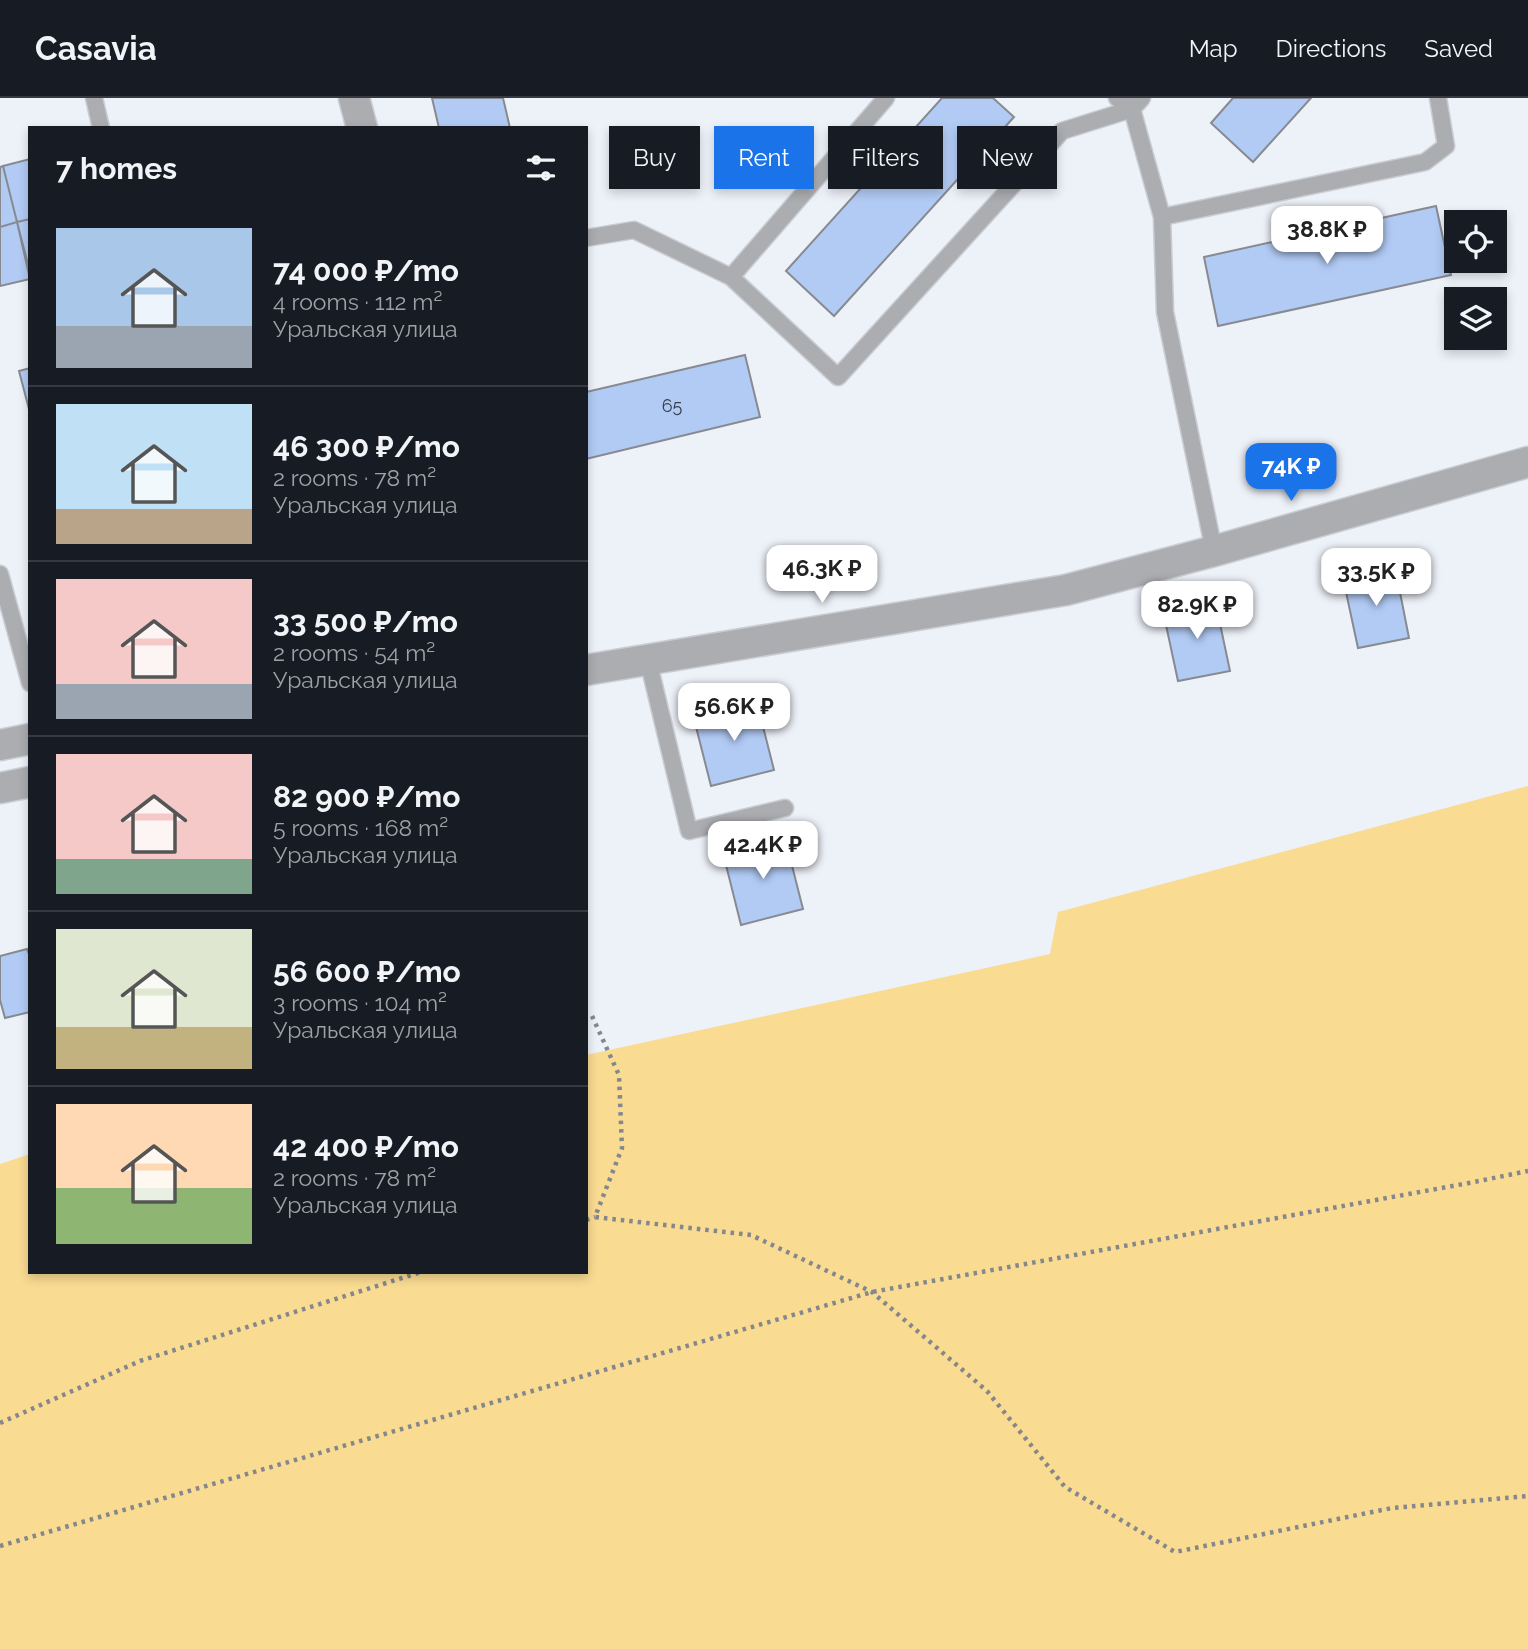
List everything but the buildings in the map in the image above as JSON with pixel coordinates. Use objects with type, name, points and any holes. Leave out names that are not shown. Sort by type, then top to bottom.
[{"type":"street","points":[[354,98],[361,126]]},
{"type":"street","points":[[588,670],[1066,590],[1528,462]]},
{"type":"street","points":[[0,745],[28,739]]},
{"type":"street","points":[[0,789],[28,782]]},
{"type":"lane","points":[[94,98],[101,126]]},
{"type":"lane","points":[[730,277],[886,98]]},
{"type":"lane","points":[[1117,98],[1137,104]]},
{"type":"lane","points":[[1163,216],[1425,162],[1447,146],[1438,98]]},
{"type":"lane","points":[[588,238],[634,230],[730,277],[838,377],[1062,131],[1137,104]]},
{"type":"lane","points":[[1137,104],[1163,216],[1165,312],[1214,551]]},
{"type":"lane","points":[[0,574],[28,676]]},
{"type":"lane","points":[[648,660],[689,831],[785,808]]},
{"type":"path","points":[[592,1016],[619,1075],[622,1148],[595,1217]]},
{"type":"path","points":[[0,1546],[872,1292],[1528,1171]]},
{"type":"path","points":[[588,1219],[595,1217],[751,1235],[872,1292],[987,1391],[1065,1487],[1175,1552],[1392,1508],[1528,1496]]},
{"type":"path","points":[[0,1423],[140,1361],[415,1274]]},
{"type":"shaded area","points":[[1528,786],[1528,1649],[0,1649],[0,1164],[28,1155],[28,1274],[588,1274],[588,1055],[1050,954],[1058,912]]}]
